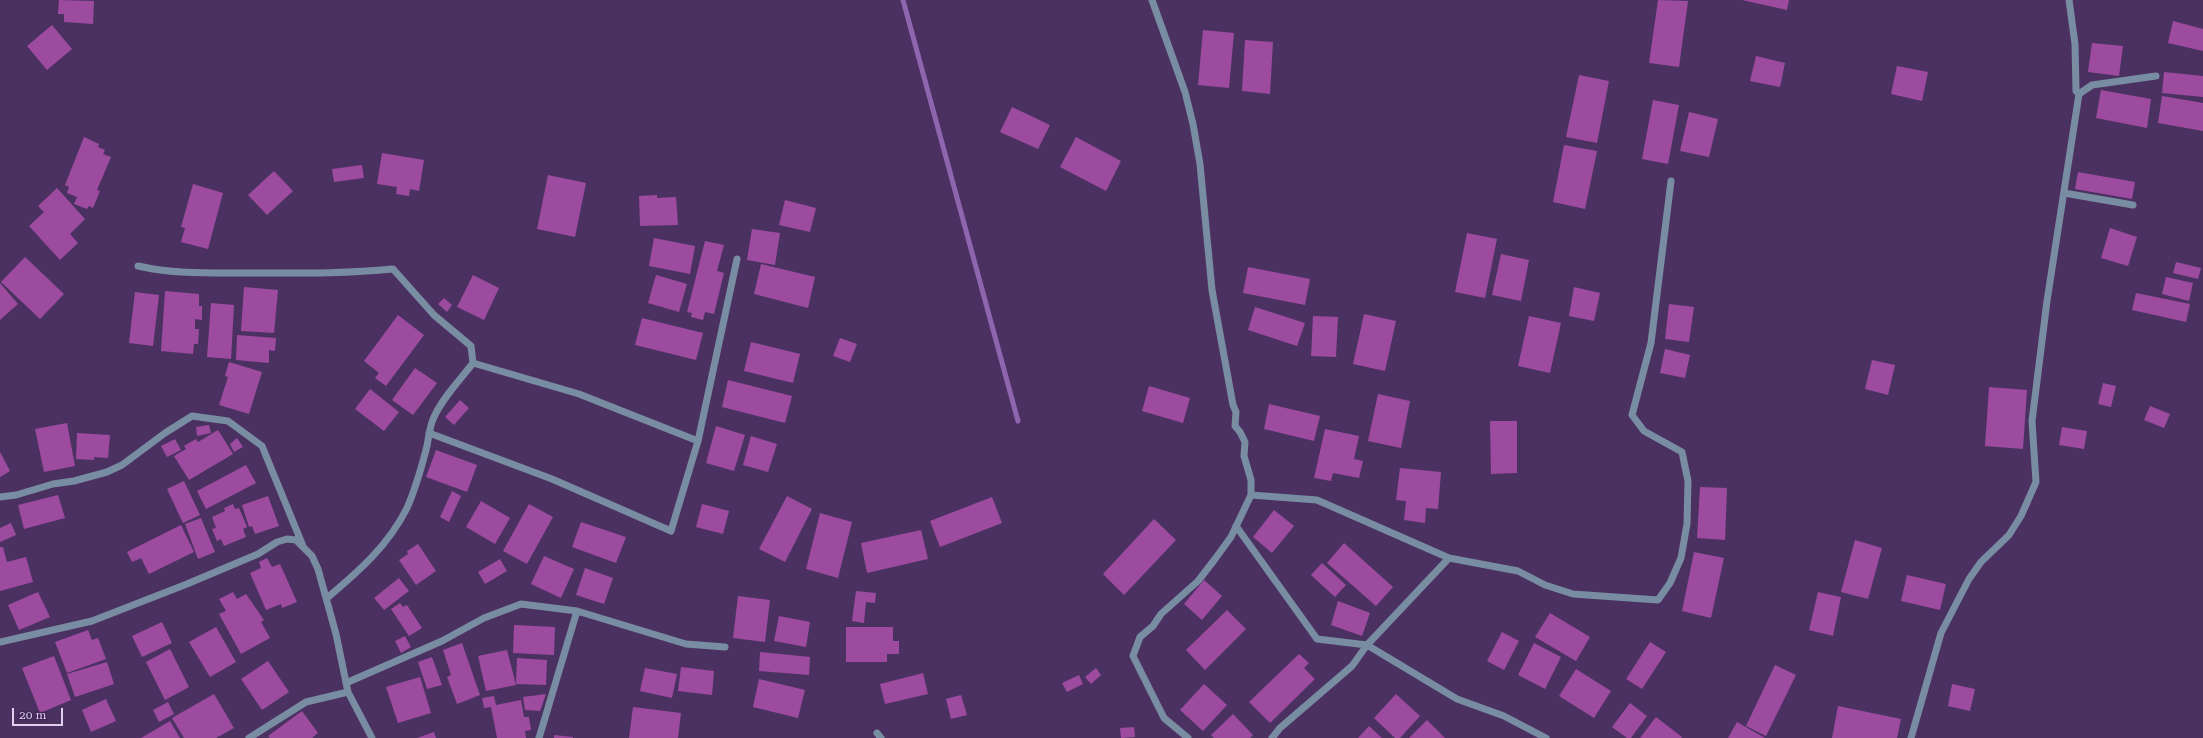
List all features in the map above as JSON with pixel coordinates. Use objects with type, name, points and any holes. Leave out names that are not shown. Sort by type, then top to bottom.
[{"type":"street","points":[[1152,0],[1185,92],[1193,124],[1200,164],[1212,290],[1233,405],[1236,412],[1235,426],[1245,442],[1244,456],[1251,480],[1250,495],[1231,537],[1198,581],[1162,614],[1153,626],[1140,637],[1133,656],[1164,718],[1188,738]]},
{"type":"street","points":[[1911,738],[1942,633],[1969,579],[1981,562],[2009,535],[2021,516],[2036,482],[2032,421],[2047,301],[2079,94],[2076,91],[2075,44],[2070,0]]},
{"type":"street","points":[[2079,94],[2092,85],[2156,76]]},
{"type":"street","points":[[1250,495],[1317,500],[1449,558],[1518,571],[1545,585],[1573,594],[1658,600],[1670,583],[1682,558],[1687,524],[1688,481],[1682,452],[1644,431],[1632,415],[1651,343],[1671,181]]},
{"type":"street","points":[[2064,193],[2132,205]]},
{"type":"street","points":[[429,433],[552,479],[671,531],[698,441],[737,259]]},
{"type":"street","points":[[138,266],[162,272],[238,273],[342,274],[392,269],[434,315],[471,346],[473,363],[445,398],[434,417],[416,484],[394,531],[378,552],[361,569],[327,598]]},
{"type":"street","points":[[473,363],[579,394],[698,441]]},
{"type":"street","points":[[0,496],[16,495],[53,484],[74,481],[107,472],[122,465],[165,432],[192,416],[228,421],[262,446],[304,548]]},
{"type":"street","points":[[1236,526],[1317,639],[1367,646],[1457,699],[1504,716],[1546,738]]},
{"type":"street","points":[[0,642],[92,621],[187,584],[287,539],[296,540],[312,556],[327,598],[348,692],[372,738]]},
{"type":"street","points":[[1272,738],[1280,728],[1352,666],[1367,646],[1449,558]]},
{"type":"street","points":[[346,683],[401,660],[484,618],[521,604],[577,611],[686,644],[725,647]]},
{"type":"street","points":[[539,738],[577,611]]},
{"type":"street","points":[[249,738],[306,702],[348,692]]},
{"type":"building","points":[[59,0],[94,1],[93,24],[64,22],[64,14],[58,14]]},
{"type":"building","points":[[1658,0],[1688,1],[1679,67],[1649,63]]},
{"type":"building","points":[[1742,0],[1789,0],[1787,10]]},
{"type":"building","points":[[2173,21],[2203,29],[2203,51],[2168,43]]},
{"type":"building","points":[[52,25],[72,49],[47,70],[27,46]]},
{"type":"building","points":[[1203,30],[1234,33],[1229,88],[1198,85]]},
{"type":"building","points":[[1245,40],[1273,42],[1270,94],[1242,91]]},
{"type":"building","points":[[2092,43],[2123,46],[2119,76],[2088,72]]},
{"type":"building","points":[[1756,56],[1785,63],[1780,87],[1750,81]]},
{"type":"building","points":[[1897,66],[1928,72],[1922,101],[1891,94]]},
{"type":"building","points":[[2164,72],[2203,76],[2203,97],[2162,93]]},
{"type":"building","points":[[1579,75],[1609,81],[1597,143],[1566,137]]},
{"type":"building","points":[[2101,90],[2151,99],[2147,128],[2096,118]]},
{"type":"building","points":[[2162,96],[2203,103],[2203,131],[2158,123]]},
{"type":"building","points":[[1653,100],[1679,105],[1668,164],[1642,159]]},
{"type":"building","points":[[1012,107],[1050,125],[1038,149],[1000,132]]},
{"type":"building","points":[[1689,112],[1718,119],[1709,157],[1680,151]]},
{"type":"building","points":[[84,137],[99,144],[98,147],[105,150],[103,154],[111,157],[97,190],[100,191],[93,208],[89,206],[87,209],[74,204],[77,197],[67,193],[69,187],[65,185]]},
{"type":"building","points":[[1076,137],[1121,161],[1106,191],[1060,167]]},
{"type":"building","points":[[1564,145],[1597,151],[1585,209],[1553,202]]},
{"type":"building","points":[[382,153],[424,160],[419,191],[410,189],[409,196],[396,194],[397,187],[377,184]]},
{"type":"building","points":[[362,165],[364,178],[334,182],[332,169]]},
{"type":"building","points":[[274,171],[293,191],[267,215],[248,195]]},
{"type":"building","points":[[2078,172],[2135,182],[2132,199],[2075,189]]},
{"type":"building","points":[[548,175],[586,183],[575,237],[537,229]]},
{"type":"building","points":[[193,184],[223,193],[208,249],[181,242],[185,228],[181,227]]},
{"type":"building","points":[[57,188],[85,219],[70,234],[78,243],[60,260],[29,226],[44,212],[38,206]]},
{"type":"building","points":[[657,195],[657,198],[676,197],[678,225],[640,226],[639,196]]},
{"type":"building","points":[[785,200],[816,208],[810,232],[779,225]]},
{"type":"building","points":[[2110,228],[2137,237],[2128,266],[2101,258]]},
{"type":"building","points":[[752,229],[780,233],[775,265],[747,260]]},
{"type":"building","points":[[1467,233],[1497,239],[1485,298],[1455,292]]},
{"type":"building","points":[[654,238],[695,246],[690,274],[649,266]]},
{"type":"building","points":[[705,241],[724,245],[717,271],[724,273],[714,314],[705,312],[703,320],[691,317],[692,313],[687,312]]},
{"type":"building","points":[[1501,254],[1529,260],[1521,301],[1492,295]]},
{"type":"building","points":[[25,257],[64,294],[40,319],[1,282]]},
{"type":"building","points":[[2176,262],[2201,268],[2198,279],[2173,273]]},
{"type":"building","points":[[761,264],[815,277],[808,308],[754,294]]},
{"type":"building","points":[[1248,267],[1310,279],[1305,305],[1243,293]]},
{"type":"building","points":[[473,275],[499,288],[484,320],[457,307]]},
{"type":"building","points":[[656,275],[687,284],[679,312],[648,303]]},
{"type":"building","points":[[2166,277],[2193,283],[2189,301],[2162,294]]},
{"type":"building","points":[[0,283],[18,304],[0,320]]},
{"type":"building","points":[[244,287],[278,290],[274,333],[241,331]]},
{"type":"building","points":[[1574,287],[1600,293],[1594,321],[1569,316]]},
{"type":"building","points":[[165,291],[199,294],[199,306],[202,306],[202,320],[195,319],[195,329],[199,329],[198,344],[194,344],[193,354],[161,351]]},
{"type":"building","points":[[135,292],[159,295],[153,346],[129,343]]},
{"type":"building","points":[[2136,293],[2190,304],[2186,322],[2132,310]]},
{"type":"building","points":[[444,298],[452,305],[447,312],[438,304]]},
{"type":"building","points":[[211,303],[234,305],[231,359],[207,357]]},
{"type":"building","points":[[1669,304],[1694,307],[1689,342],[1665,339]]},
{"type":"building","points":[[1255,307],[1305,323],[1297,346],[1248,330]]},
{"type":"building","points":[[1364,314],[1396,321],[1385,371],[1353,364]]},
{"type":"building","points":[[398,315],[424,335],[386,386],[375,378],[379,373],[364,361]]},
{"type":"building","points":[[1313,316],[1338,317],[1336,357],[1311,356]]},
{"type":"building","points":[[1529,316],[1561,323],[1550,373],[1518,366]]},
{"type":"building","points":[[642,318],[703,333],[696,360],[635,345]]},
{"type":"building","points":[[237,335],[276,338],[275,351],[269,350],[269,363],[236,360]]},
{"type":"building","points":[[840,338],[857,344],[850,362],[833,356]]},
{"type":"building","points":[[751,342],[800,354],[793,383],[744,371]]},
{"type":"building","points":[[1665,349],[1690,355],[1685,378],[1660,373]]},
{"type":"building","points":[[1872,360],[1895,365],[1888,395],[1865,389]]},
{"type":"building","points":[[229,362],[262,372],[249,414],[219,405],[228,377],[225,376]]},
{"type":"building","points":[[415,368],[437,383],[413,415],[392,400]]},
{"type":"building","points":[[728,380],[792,396],[785,423],[722,407]]},
{"type":"building","points":[[2103,383],[2116,386],[2111,407],[2098,404]]},
{"type":"building","points":[[1149,386],[1190,398],[1183,423],[1142,411]]},
{"type":"building","points":[[1989,387],[2027,390],[2023,449],[1985,446]]},
{"type":"building","points":[[370,389],[399,412],[384,431],[355,409]]},
{"type":"building","points":[[1378,394],[1410,401],[1401,448],[1368,441]]},
{"type":"building","points":[[460,400],[469,408],[454,425],[445,417]]},
{"type":"building","points":[[1269,404],[1320,416],[1314,441],[1264,429]]},
{"type":"building","points":[[2150,406],[2170,414],[2164,428],[2144,420]]},
{"type":"building","points":[[1490,421],[1517,421],[1517,473],[1491,474]]},
{"type":"building","points":[[67,423],[75,466],[44,472],[35,429]]},
{"type":"building","points":[[209,425],[211,433],[197,436],[196,427]]},
{"type":"building","points":[[716,426],[745,435],[734,471],[706,463]]},
{"type":"building","points":[[2062,427],[2087,431],[2084,449],[2059,445]]},
{"type":"building","points":[[1325,429],[1359,436],[1354,459],[1363,461],[1359,478],[1333,473],[1331,481],[1314,478]]},
{"type":"building","points":[[218,430],[233,454],[189,480],[174,456],[186,449],[184,446],[196,439],[198,442]]},
{"type":"building","points":[[77,433],[110,435],[108,458],[94,457],[94,460],[76,459]]},
{"type":"building","points":[[751,436],[777,444],[768,472],[743,465]]},
{"type":"building","points":[[237,438],[243,447],[234,452],[230,444]]},
{"type":"building","points":[[175,439],[181,450],[167,457],[161,446]]},
{"type":"building","points":[[436,450],[477,465],[467,492],[426,477]]},
{"type":"building","points":[[0,452],[10,471],[0,477]]},
{"type":"building","points":[[246,465],[256,483],[206,509],[197,491]]},
{"type":"building","points":[[1400,468],[1441,472],[1438,509],[1426,508],[1425,523],[1404,520],[1406,501],[1396,500]]},
{"type":"building","points":[[184,481],[200,515],[183,523],[167,489]]},
{"type":"building","points":[[1700,487],[1727,488],[1725,540],[1697,538]]},
{"type":"building","points":[[452,491],[461,496],[449,522],[440,517]]},
{"type":"building","points":[[58,495],[65,518],[24,529],[18,505]]},
{"type":"building","points":[[268,496],[279,526],[255,534],[252,526],[249,527],[242,505]]},
{"type":"building","points":[[787,496],[812,509],[785,562],[759,549]]},
{"type":"building","points":[[992,497],[1002,523],[940,547],[930,521]]},
{"type":"building","points":[[481,501],[510,518],[495,544],[466,527]]},
{"type":"building","points":[[233,504],[235,509],[239,508],[247,527],[243,529],[246,537],[224,546],[221,539],[217,541],[212,529],[216,528],[212,517],[225,511],[224,508]]},
{"type":"building","points":[[529,504],[553,517],[527,564],[503,551]]},
{"type":"building","points":[[702,504],[729,511],[723,534],[696,527]]},
{"type":"building","points":[[1274,510],[1294,526],[1272,553],[1253,537]]},
{"type":"building","points":[[820,513],[852,522],[838,578],[806,569]]},
{"type":"building","points":[[201,518],[215,552],[198,559],[185,524]]},
{"type":"building","points":[[1154,519],[1176,540],[1124,595],[1103,574]]},
{"type":"building","points":[[581,522],[626,537],[616,563],[572,547]]},
{"type":"building","points":[[11,523],[16,535],[0,542],[0,528]]},
{"type":"building","points":[[181,525],[194,552],[149,574],[141,558],[132,562],[127,552]]},
{"type":"building","points":[[921,530],[928,559],[867,573],[861,543]]},
{"type":"building","points":[[1855,540],[1882,548],[1868,599],[1841,592]]},
{"type":"building","points":[[1344,543],[1393,587],[1376,606],[1327,563]]},
{"type":"building","points":[[418,544],[436,571],[416,585],[399,560],[408,554],[407,551]]},
{"type":"building","points":[[0,547],[3,547],[7,562],[26,557],[33,582],[0,591]]},
{"type":"building","points":[[1694,552],[1724,558],[1711,618],[1682,611]]},
{"type":"building","points":[[544,556],[574,569],[561,598],[531,584]]},
{"type":"building","points":[[267,558],[272,567],[280,564],[297,602],[282,608],[281,604],[266,610],[250,573],[261,568],[259,562]]},
{"type":"building","points":[[500,559],[507,571],[485,584],[478,572]]},
{"type":"building","points":[[1322,563],[1346,585],[1335,597],[1311,575]]},
{"type":"building","points":[[585,568],[613,578],[604,604],[576,595]]},
{"type":"building","points":[[1907,575],[1946,584],[1940,610],[1901,601]]},
{"type":"building","points":[[399,578],[409,591],[384,610],[374,598]]},
{"type":"building","points":[[1204,580],[1222,596],[1202,620],[1184,604]]},
{"type":"building","points":[[856,591],[876,593],[875,603],[866,602],[864,623],[852,621]]},
{"type":"building","points":[[38,592],[50,617],[19,630],[8,605]]},
{"type":"building","points":[[233,592],[237,599],[246,594],[264,620],[261,622],[270,638],[241,654],[219,614],[226,611],[219,599]]},
{"type":"building","points":[[1818,592],[1841,597],[1833,636],[1809,630]]},
{"type":"building","points":[[738,596],[770,600],[765,642],[733,638]]},
{"type":"building","points":[[1338,601],[1370,613],[1362,636],[1331,625]]},
{"type":"building","points":[[400,603],[403,607],[407,605],[422,628],[409,636],[391,609]]},
{"type":"building","points":[[1227,610],[1246,629],[1205,670],[1186,650]]},
{"type":"building","points":[[1550,613],[1590,637],[1576,661],[1535,637]]},
{"type":"building","points":[[779,616],[810,622],[806,647],[774,641]]},
{"type":"building","points":[[162,622],[172,643],[142,657],[132,636]]},
{"type":"building","points":[[514,625],[555,627],[554,655],[513,653]]},
{"type":"building","points":[[216,627],[236,662],[210,677],[189,642]]},
{"type":"building","points":[[846,627],[893,627],[893,641],[899,641],[899,654],[887,654],[887,662],[846,662]]},
{"type":"building","points":[[88,630],[92,640],[98,638],[106,659],[67,673],[55,642]]},
{"type":"building","points":[[1502,632],[1519,641],[1504,670],[1487,661]]},
{"type":"building","points":[[405,636],[411,647],[401,653],[395,641]]},
{"type":"building","points":[[1650,642],[1666,652],[1642,689],[1626,679]]},
{"type":"building","points":[[462,643],[480,695],[457,704],[447,677],[451,675],[443,650]]},
{"type":"building","points":[[1534,643],[1561,657],[1545,689],[1518,675]]},
{"type":"building","points":[[170,649],[189,687],[165,700],[146,662]]},
{"type":"building","points":[[507,650],[516,685],[486,691],[478,656]]},
{"type":"building","points":[[760,652],[810,657],[809,675],[759,671]]},
{"type":"building","points":[[1299,654],[1309,663],[1304,668],[1315,679],[1270,723],[1249,702]]},
{"type":"building","points":[[54,656],[71,700],[40,713],[22,668]]},
{"type":"building","points":[[432,657],[442,685],[427,689],[418,662]]},
{"type":"building","points":[[517,658],[547,660],[546,685],[516,684]]},
{"type":"building","points":[[268,661],[289,692],[262,710],[241,679]]},
{"type":"building","points":[[107,662],[114,684],[75,697],[67,674]]},
{"type":"building","points":[[1775,665],[1796,675],[1766,736],[1746,726]]},
{"type":"building","points":[[681,667],[714,671],[712,695],[678,691]]},
{"type":"building","points":[[645,668],[677,674],[672,698],[640,691]]},
{"type":"building","points":[[1096,668],[1101,675],[1091,684],[1085,677]]},
{"type":"building","points":[[1576,669],[1611,691],[1594,718],[1559,696]]},
{"type":"building","points":[[923,673],[928,694],[885,704],[880,684]]},
{"type":"building","points":[[1079,675],[1083,684],[1067,692],[1062,683]]},
{"type":"building","points":[[420,677],[431,713],[398,723],[386,687]]},
{"type":"building","points":[[759,679],[805,690],[798,718],[753,707]]},
{"type":"building","points":[[1204,684],[1227,705],[1203,731],[1180,710]]},
{"type":"building","points":[[1952,684],[1975,689],[1970,711],[1948,706]]},
{"type":"building","points":[[214,694],[234,728],[216,738],[184,738],[172,718]]},
{"type":"building","points":[[546,694],[540,711],[525,710],[523,697]]},
{"type":"building","points":[[1396,694],[1420,716],[1400,738],[1395,738],[1374,718]]},
{"type":"building","points":[[961,695],[967,715],[951,719],[946,699]]},
{"type":"building","points":[[494,696],[496,705],[521,700],[524,717],[529,717],[531,730],[525,731],[526,738],[497,738],[491,707],[484,708],[482,698]]},
{"type":"building","points":[[106,699],[116,721],[91,732],[82,710]]},
{"type":"building","points":[[168,702],[174,714],[159,722],[153,710]]},
{"type":"building","points":[[1630,703],[1647,716],[1631,738],[1627,738],[1612,727]]},
{"type":"building","points":[[1838,706],[1901,719],[1897,738],[1832,738]]},
{"type":"building","points":[[633,707],[681,713],[678,738],[629,738]]},
{"type":"building","points":[[302,711],[318,733],[312,738],[270,738],[268,736]]},
{"type":"building","points":[[1233,714],[1253,735],[1250,738],[1214,738],[1211,735]]},
{"type":"building","points":[[1656,717],[1682,737],[1640,738]]},
{"type":"building","points":[[1427,720],[1445,738],[1409,738]]},
{"type":"building","points":[[170,721],[180,738],[141,738]]},
{"type":"building","points":[[1737,722],[1765,738],[1728,738]]},
{"type":"building","points":[[1369,726],[1382,738],[1358,738]]},
{"type":"building","points":[[1134,727],[1135,737],[1121,738],[1120,728]]},
{"type":"building","points":[[434,732],[436,738],[417,738]]},
{"type":"building","points":[[554,735],[573,737],[573,738],[554,738]]},
{"type":"waterway","points":[[903,0],[1018,421]]}]
